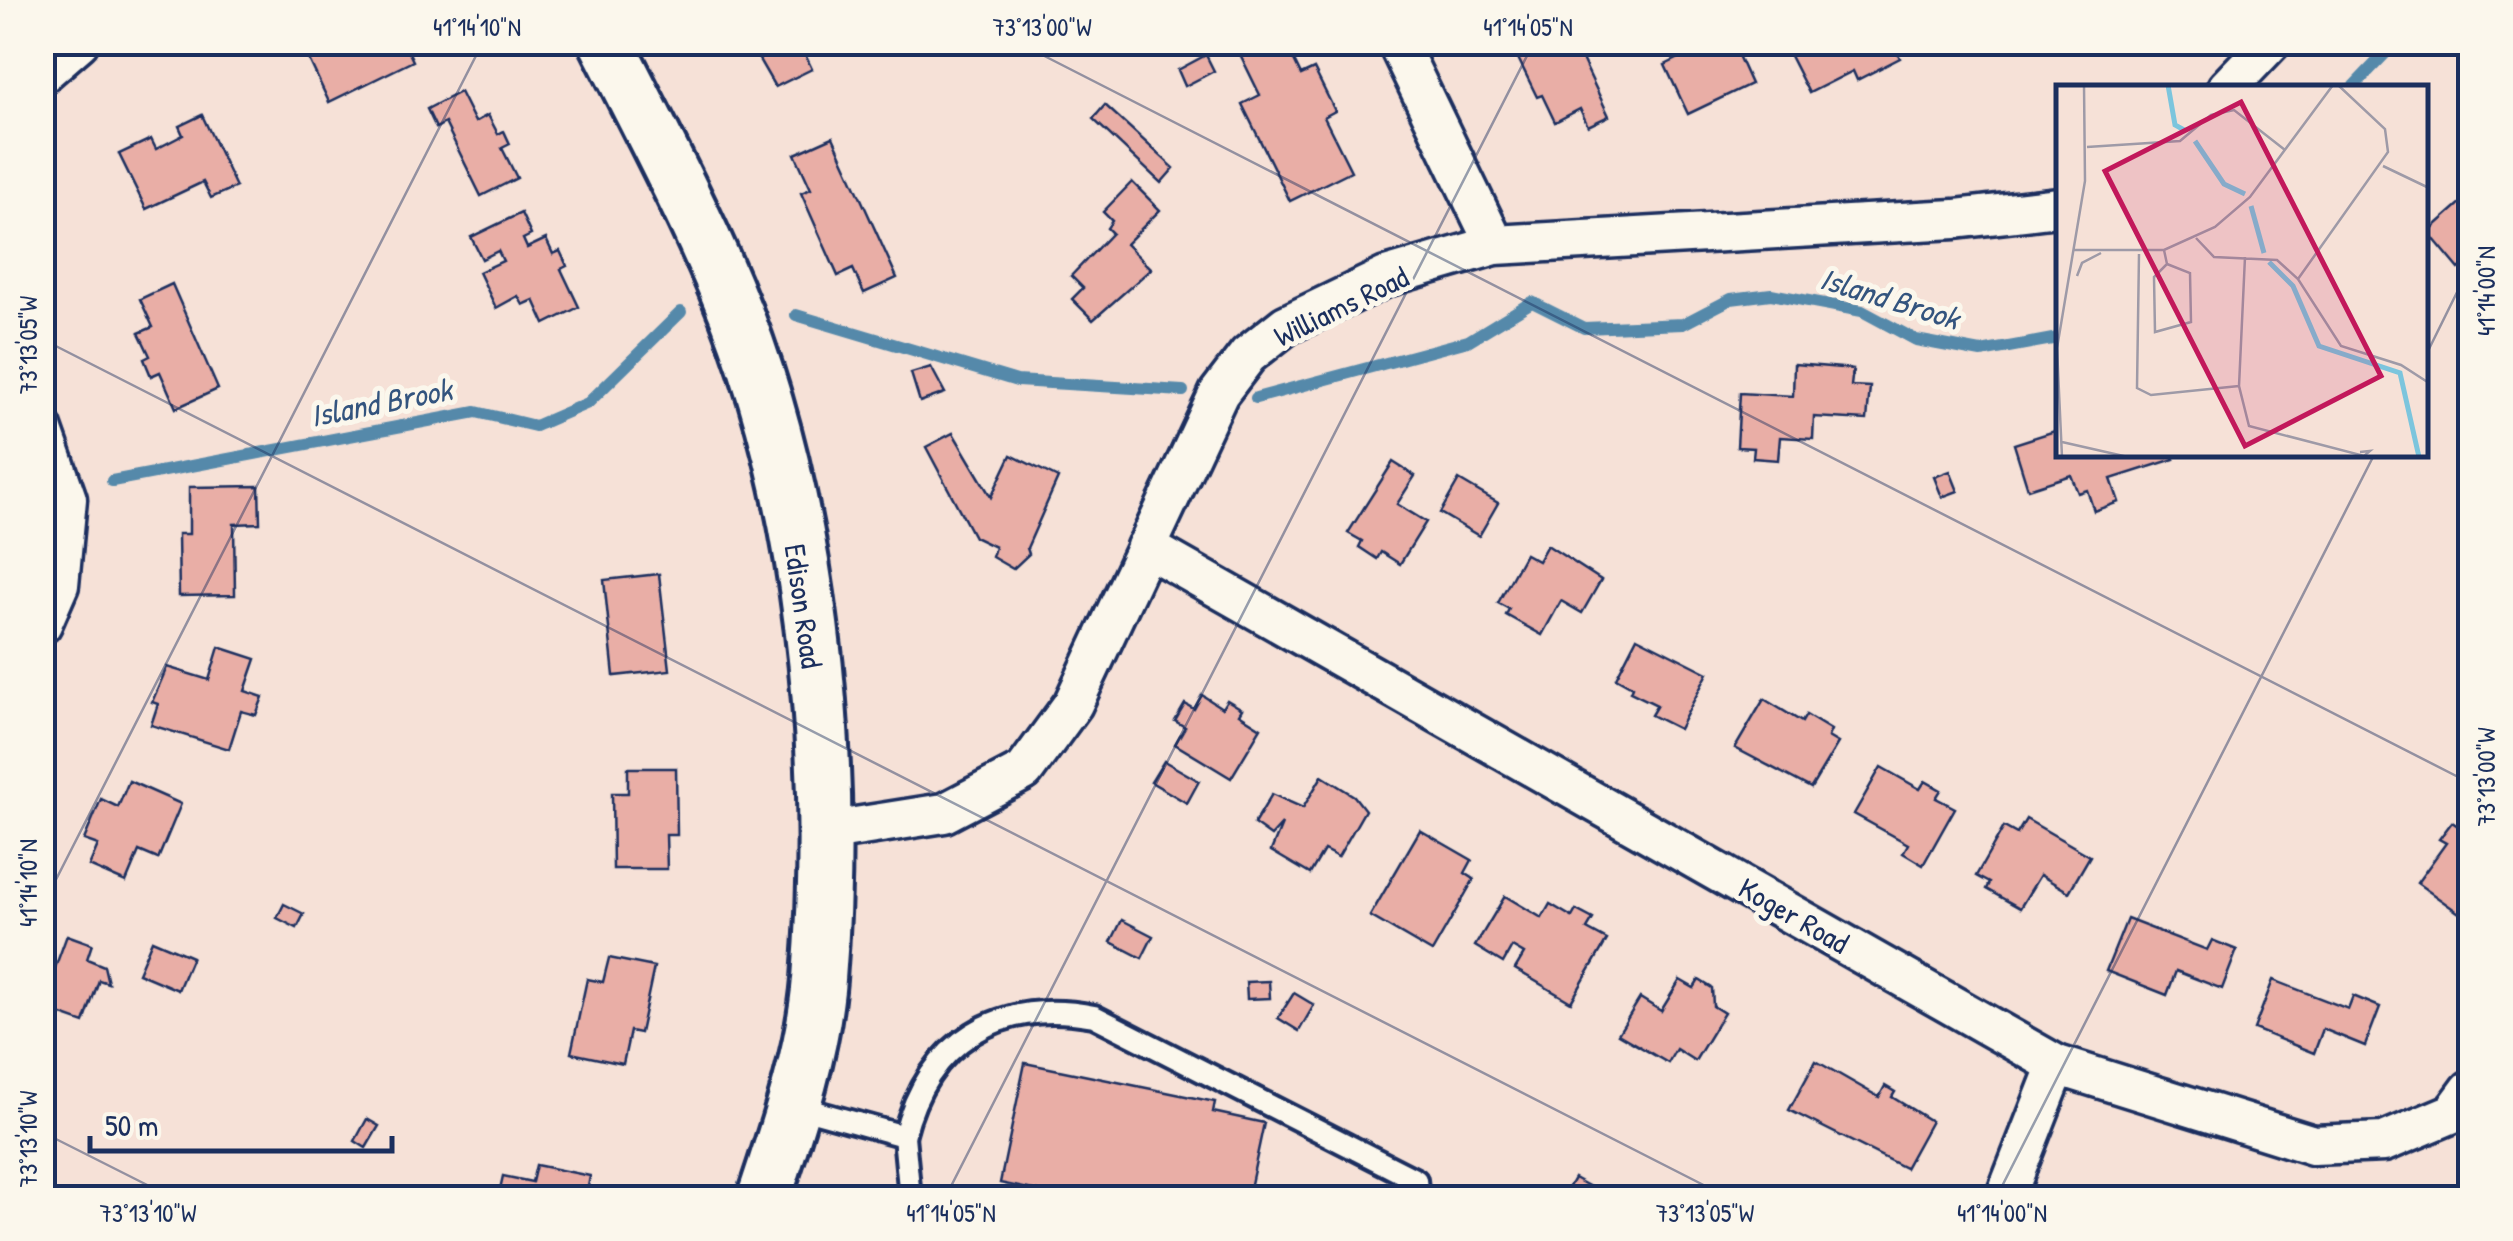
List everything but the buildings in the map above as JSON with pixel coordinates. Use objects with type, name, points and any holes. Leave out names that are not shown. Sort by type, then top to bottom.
[{"type":"street","points":[[42,74],[79,42]]},
{"type":"street","name":"Edison Road","points":[[606,42],[726,290],[771,421],[814,656],[824,832],[818,982],[794,1106],[764,1198]]},
{"type":"street","points":[[1397,42],[1494,245]]},
{"type":"street","points":[[2230,85],[2272,42]]},
{"type":"street","name":"Williams Road","points":[[824,832],[944,813],[1024,771],[1073,704],[1218,393],[1248,355],[1286,326],[1386,277],[1494,245],[1956,219],[2056,208]]},
{"type":"street","points":[[42,428],[67,498],[59,584],[42,624]]},
{"type":"street","name":"Koger Road","points":[[1146,547],[2057,1065],[2313,1145],[2384,1142],[2452,1113],[2470,1090]]},
{"type":"street","points":[[2005,1198],[2057,1065]]},
{"type":"lane","points":[[910,1198],[904,1136],[913,1101],[950,1049],[998,1019],[1054,1008],[1094,1016],[1416,1180],[1418,1198]]},
{"type":"lane","points":[[794,1106],[904,1136]]},
{"type":"waterway","name":"Island Brook","points":[[2355,85],[2396,42]]},
{"type":"waterway","name":"Island Brook","points":[[1256,398],[1468,341],[1532,302],[1584,328],[1683,324],[1731,299],[1771,294],[1862,311],[1916,340],[1981,352],[2056,338]]},
{"type":"waterway","name":"Island Brook","points":[[112,481],[476,412],[535,426],[588,403],[681,312]]},
{"type":"waterway","name":"Island Brook","points":[[796,315],[1017,381],[1183,391]]}]
